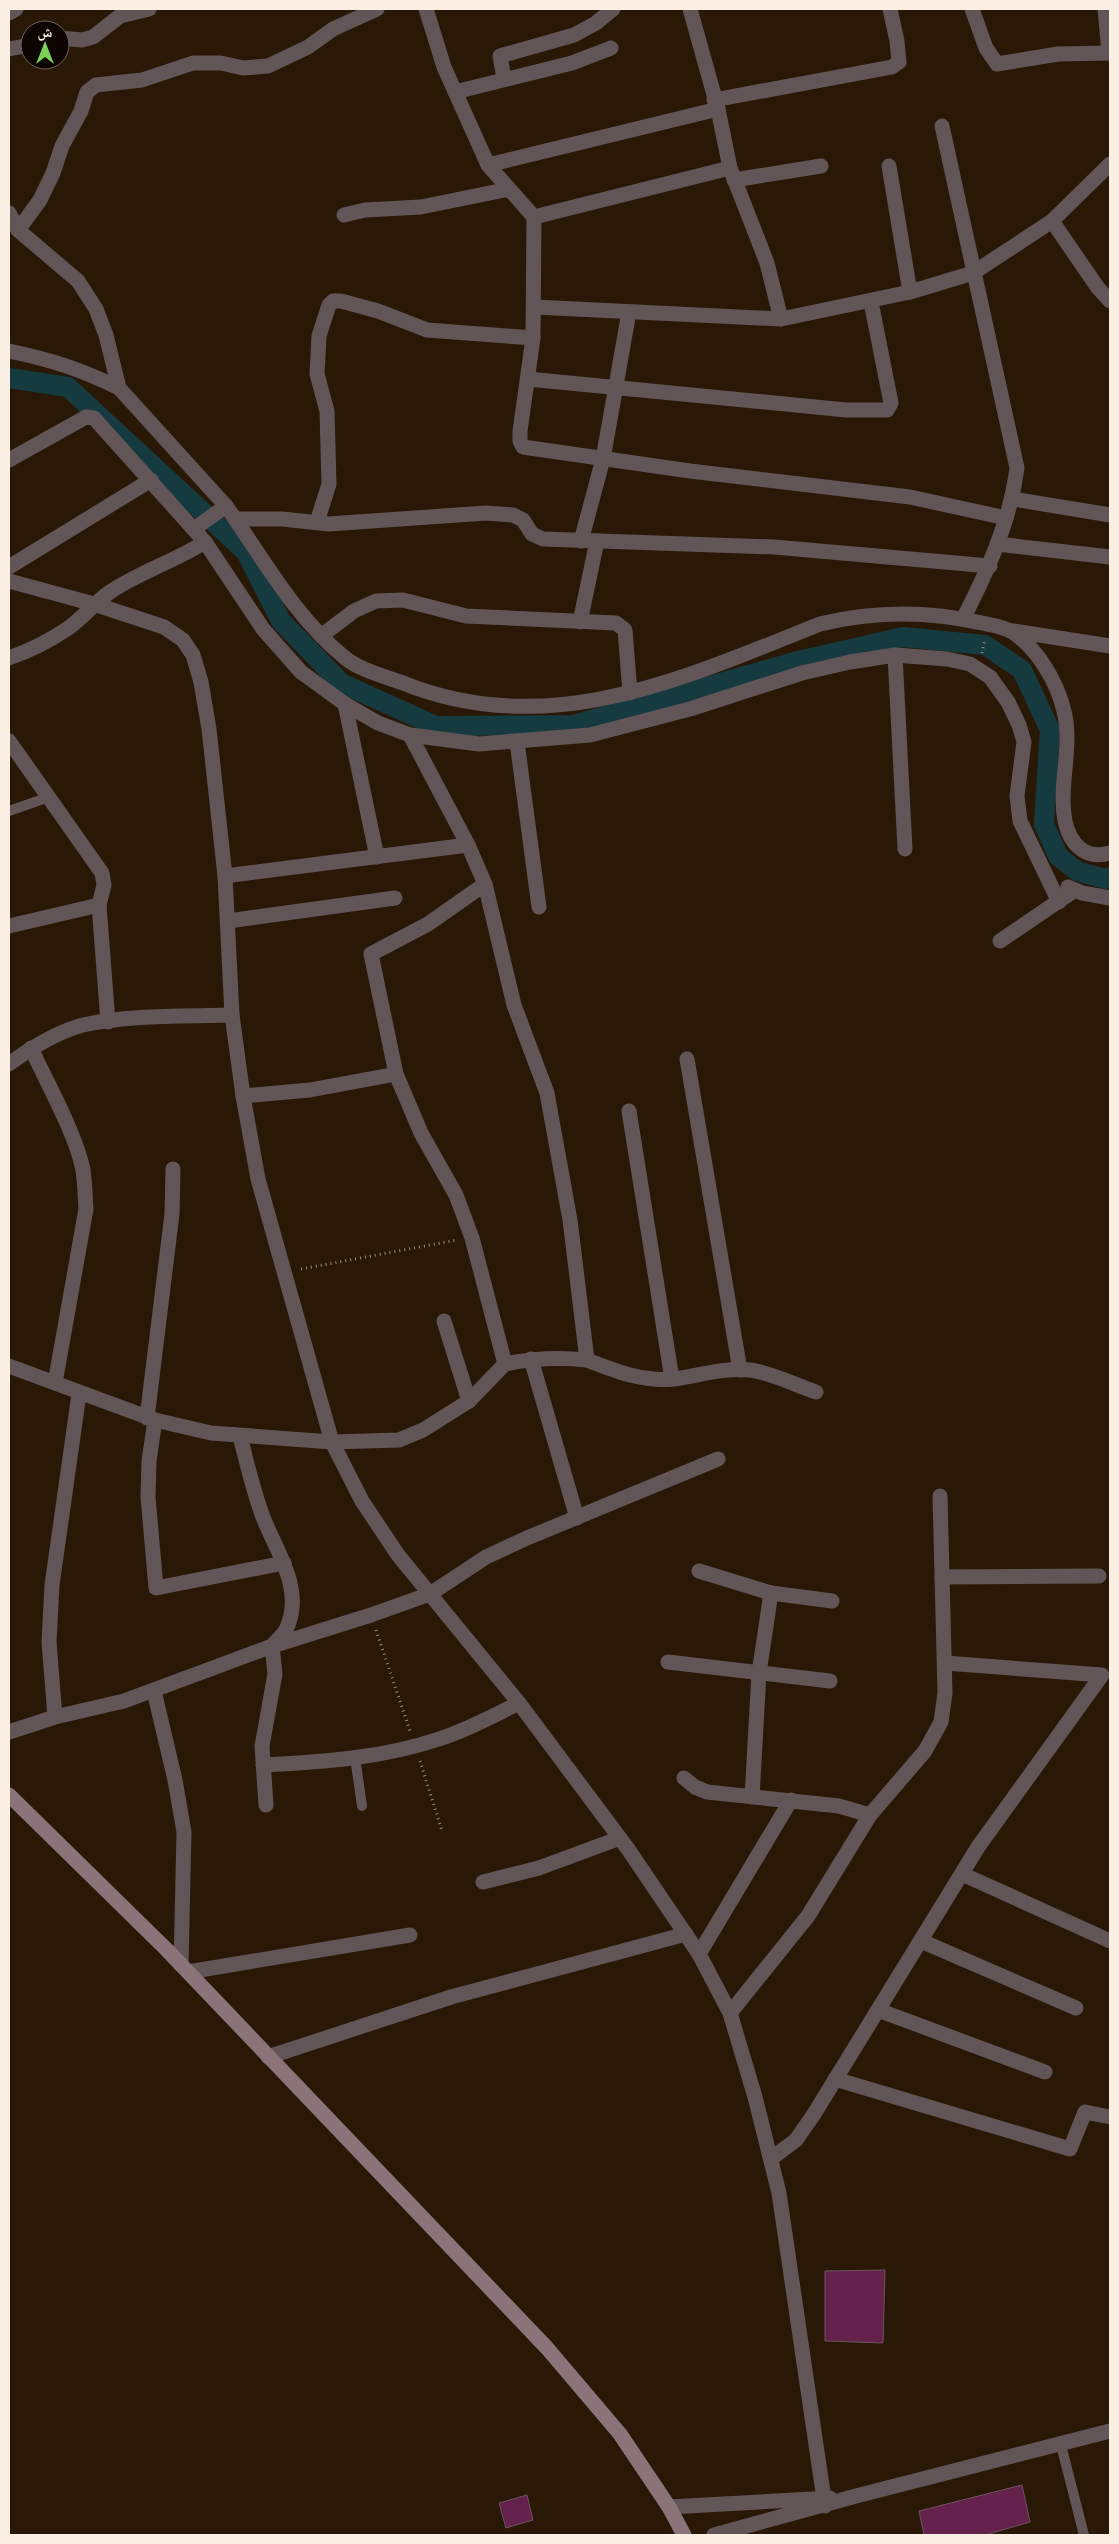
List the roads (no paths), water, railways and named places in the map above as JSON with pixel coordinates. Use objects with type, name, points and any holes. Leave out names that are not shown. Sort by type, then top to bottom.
[{"type":"main road","points":[[9,1796],[133,1915],[185,1968],[570,2374],[620,2434],[669,2507],[684,2535]]},
{"type":"street","points":[[9,13],[16,9]]},
{"type":"street","points":[[70,39],[82,40],[93,37],[120,16],[149,9]]},
{"type":"street","points":[[18,230],[40,200],[53,173],[62,146],[81,111],[87,92],[96,85],[142,80],[193,63],[221,63],[243,68],[268,66],[308,46],[333,29],[377,9]]},
{"type":"street","points":[[426,9],[444,67],[488,165],[534,217],[535,307],[533,338],[520,431],[520,441],[523,447],[603,459],[910,497],[1006,518]]},
{"type":"street","points":[[504,78],[500,56],[574,35],[596,23],[613,9]]},
{"type":"street","points":[[690,9],[716,105],[732,174],[767,263],[781,319]]},
{"type":"street","points":[[488,165],[716,105],[892,68],[899,62],[897,41],[890,9]]},
{"type":"street","points":[[972,9],[986,48],[997,64],[1058,54],[1110,53],[1105,9]]},
{"type":"street","points":[[455,92],[504,78],[572,63],[611,48]]},
{"type":"street","points":[[942,126],[972,273],[1017,468],[1013,499],[990,566],[964,619]]},
{"type":"street","points":[[535,307],[781,319],[871,302],[972,273],[1052,221],[1110,164]]},
{"type":"street","points":[[534,217],[732,174],[821,166]]},
{"type":"street","points":[[889,166],[910,292]]},
{"type":"street","points":[[344,215],[365,210],[421,207],[509,189]]},
{"type":"street","points":[[9,212],[18,230],[78,280],[96,309],[106,335],[119,388]]},
{"type":"street","points":[[1052,221],[1098,288],[1110,301]]},
{"type":"street","points":[[317,522],[329,484],[327,411],[317,374],[319,336],[329,305],[341,301],[369,308],[427,330],[533,338]]},
{"type":"street","points":[[528,378],[846,410],[887,410],[891,403],[871,302]]},
{"type":"street","points":[[581,541],[603,459],[629,312]]},
{"type":"street","points":[[9,351],[84,370],[119,388],[223,508],[235,519],[259,556],[321,636],[346,659],[431,694],[469,702],[514,708],[570,705],[663,685],[820,624],[844,618],[900,613],[964,619],[1013,631],[1110,646]]},
{"type":"street","points":[[9,460],[86,417],[92,417],[97,420],[151,480],[197,527],[263,629],[301,672],[345,704],[378,723],[410,735],[479,744],[590,735],[690,708],[802,673],[895,655],[947,659],[970,664],[990,677],[1008,702],[1019,725],[1024,742],[1017,796],[1020,821],[1059,902]]},
{"type":"street","points":[[9,567],[151,480]]},
{"type":"street","points":[[1013,499],[1110,516]]},
{"type":"street","points":[[197,527],[223,508]]},
{"type":"street","points":[[235,519],[282,519],[338,523],[486,513],[513,515],[523,520],[532,534],[543,539],[774,547],[990,566]]},
{"type":"street","points":[[580,622],[597,541]]},
{"type":"street","points":[[9,658],[33,649],[67,629],[94,604],[127,582],[186,554],[205,542]]},
{"type":"street","points":[[997,544],[1110,557]]},
{"type":"street","points":[[9,582],[94,604],[164,627],[183,640],[193,655],[201,682],[209,730],[228,921],[232,1015],[243,1096],[258,1179],[332,1442],[375,1522],[430,1594],[519,1704],[620,1838],[699,1954],[730,2013],[772,2158],[824,2502]]},
{"type":"street","points":[[321,636],[354,610],[376,601],[403,600],[466,616],[616,624],[624,627],[630,693]]},
{"type":"street","points":[[1013,631],[1034,650],[1046,667],[1064,712],[1066,737],[1064,812],[1070,836],[1077,848],[1085,853],[1102,855],[1110,853]]},
{"type":"street","points":[[895,655],[905,849]]},
{"type":"street","points":[[345,704],[377,857]]},
{"type":"street","points":[[410,735],[468,844],[485,884],[514,1005],[547,1093],[570,1220],[587,1360]]},
{"type":"street","points":[[9,740],[102,873],[104,886],[99,906],[108,1022]]},
{"type":"street","points":[[517,742],[539,907]]},
{"type":"street","points":[[224,876],[468,844]]},
{"type":"street","points":[[1048,879],[1075,890],[1110,898]]},
{"type":"street","points":[[485,884],[428,924],[371,954],[396,1074],[421,1133],[456,1194],[472,1238],[505,1364]]},
{"type":"street","points":[[1000,941],[1075,890]]},
{"type":"street","points":[[228,921],[395,898]]},
{"type":"street","points":[[9,926],[99,906]]},
{"type":"street","points":[[9,1064],[31,1048],[75,1028],[108,1022],[232,1015]]},
{"type":"street","points":[[31,1048],[75,1145],[85,1188],[86,1209],[54,1383]]},
{"type":"street","points":[[687,1059],[740,1370]]},
{"type":"street","points":[[243,1096],[310,1090],[396,1074]]},
{"type":"street","points":[[629,1111],[672,1379]]},
{"type":"street","points":[[173,1169],[172,1214],[151,1419],[149,1461],[148,1497],[156,1588],[284,1563]]},
{"type":"street","points":[[444,1321],[469,1401]]},
{"type":"street","points":[[9,1366],[79,1394],[151,1419],[211,1433],[332,1442],[399,1440],[423,1430],[469,1401],[505,1364],[531,1359],[561,1357],[587,1360],[620,1373],[650,1379],[672,1379],[724,1370],[750,1370],[816,1392]]},
{"type":"street","points":[[531,1359],[577,1518]]},
{"type":"street","points":[[55,1717],[49,1642],[52,1584],[79,1394]]},
{"type":"street","points":[[240,1436],[263,1518],[284,1563],[292,1591],[292,1609],[288,1627],[272,1646],[275,1674],[262,1746],[266,1805]]},
{"type":"street","points":[[9,1732],[55,1717],[101,1708],[272,1646],[371,1616],[430,1594],[486,1558],[527,1538],[718,1460]]},
{"type":"street","points":[[730,2013],[808,1916],[870,1815],[913,1767],[941,1722],[945,1693],[945,1662],[940,1496]]},
{"type":"street","points":[[699,1571],[771,1593],[832,1601]]},
{"type":"street","points":[[942,1577],[1099,1576]]},
{"type":"street","points":[[752,1797],[759,1672],[771,1593]]},
{"type":"street","points":[[668,1662],[830,1681]]},
{"type":"street","points":[[772,2158],[796,2140],[978,1847],[1102,1675],[945,1662]]},
{"type":"street","points":[[154,1690],[175,1780],[184,1832],[185,1968],[410,1934]]},
{"type":"street","points":[[263,1765],[355,1757],[415,1746],[452,1735],[519,1704]]},
{"type":"street","points":[[684,1778],[695,1787],[707,1792],[839,1806],[870,1815]]},
{"type":"street","points":[[699,1954],[791,1800]]},
{"type":"street","points":[[483,1882],[539,1868],[620,1838]]},
{"type":"street","points":[[962,1874],[1110,1942]]},
{"type":"street","points":[[268,2057],[435,2002],[686,1934]]},
{"type":"street","points":[[921,1941],[1076,2008]]},
{"type":"street","points":[[878,2010],[1045,2072]]},
{"type":"street","points":[[835,2079],[1070,2148],[1085,2112],[1110,2118]]},
{"type":"street","points":[[714,2535],[824,2502],[856,2496],[1062,2445],[1110,2431]]},
{"type":"street","points":[[669,2507],[824,2502]]},
{"type":"lane","points":[[9,811],[49,798]]},
{"type":"lane","points":[[355,1757],[362,1806]]},
{"type":"lane","points":[[1062,2445],[1084,2535]]},
{"type":"waterway","points":[[9,378],[68,387],[246,552],[281,621],[341,683],[436,726],[573,725],[794,662],[903,637],[985,645],[1022,670],[1050,730],[1044,824],[1058,856],[1077,871],[1105,879],[1110,877]]}]
